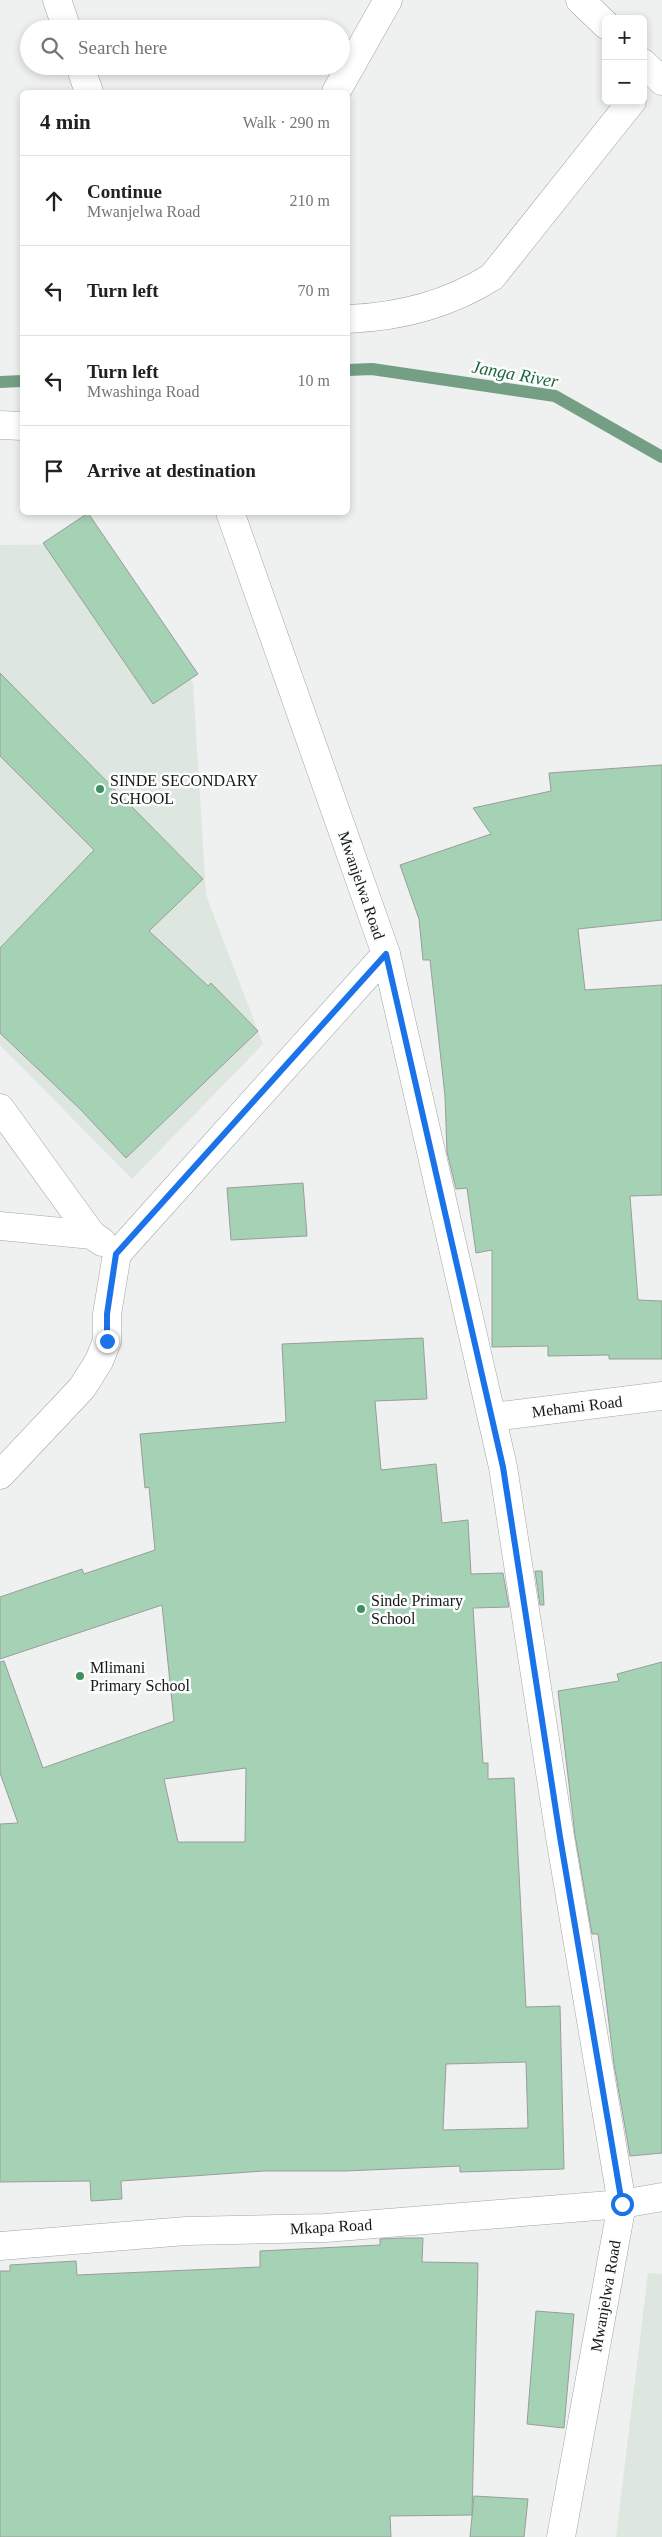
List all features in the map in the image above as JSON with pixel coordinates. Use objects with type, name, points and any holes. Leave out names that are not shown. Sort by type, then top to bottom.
[{"type":"street","points":[[57,0],[64,20]]},
{"type":"street","points":[[350,67],[388,0]]},
{"type":"street","points":[[580,0],[602,22]]},
{"type":"street","points":[[83,75],[88,90]]},
{"type":"street","points":[[337,90],[346,75]]},
{"type":"street","points":[[350,319],[401,312],[435,304],[468,292],[492,277],[629,105]]},
{"type":"street","points":[[0,425],[20,426]]},
{"type":"street","name":"Mwanjelwa Road","points":[[231,515],[386,954],[503,1467],[560,1837],[622,2204],[561,2537]]},
{"type":"street","points":[[0,1475],[82,1388],[99,1361],[107,1341],[107,1314],[116,1254],[386,954]]},
{"type":"street","points":[[0,1108],[92,1235],[116,1254]]},
{"type":"street","points":[[0,1226],[92,1235]]},
{"type":"street","name":"Mehami Road","points":[[492,1417],[662,1396]]},
{"type":"street","name":"Mkapa Road","points":[[0,2246],[186,2231],[326,2228],[622,2204],[662,2197]]},
{"type":"shaded area","name":"SINDE SECONDARY SCHOOL","points":[[100,544],[193,683],[206,895],[263,1044],[132,1179],[0,1045],[0,545]]},
{"type":"shaded area","points":[[648,2273],[662,2274],[662,2537],[616,2537]]},
{"type":"building","points":[[85,515],[89,515],[198,674],[153,704],[43,543]]},
{"type":"building","points":[[0,673],[203,879],[149,931],[208,986],[211,983],[258,1031],[126,1158],[81,1110],[0,1033],[0,948],[94,850],[0,756]]},
{"type":"building","points":[[662,765],[662,920],[578,929],[585,990],[662,985],[662,1195],[630,1196],[638,1300],[662,1301],[662,1359],[609,1359],[609,1355],[548,1356],[548,1346],[492,1347],[492,1250],[476,1253],[467,1188],[456,1189],[447,1152],[445,1096],[430,960],[423,960],[419,919],[400,865],[491,834],[473,808],[551,791],[549,773]]},
{"type":"building","points":[[303,1183],[307,1236],[231,1240],[227,1188]]},
{"type":"building","points":[[423,1338],[427,1399],[375,1401],[381,1470],[436,1464],[442,1523],[468,1520],[471,1574],[503,1573],[509,1607],[473,1608],[483,1763],[488,1763],[488,1779],[514,1778],[526,2007],[560,2006],[564,2169],[460,2172],[460,2166],[345,2171],[264,2171],[121,2181],[122,2199],[91,2201],[90,2181],[0,2182],[0,1824],[18,1823],[0,1773],[0,1662],[4,1661],[43,1768],[174,1721],[162,1605],[0,1659],[0,1597],[82,1569],[84,1574],[155,1550],[149,1487],[145,1488],[140,1434],[286,1422],[282,1344]],"holes":[[[246,1768],[245,1842],[178,1842],[164,1779]],[[526,2062],[528,2128],[443,2130],[446,2064]]]},
{"type":"building","points":[[535,1571],[542,1571],[544,1605],[540,1605]]},
{"type":"building","points":[[662,1662],[662,2153],[630,2156],[614,2064],[598,1934],[592,1934],[575,1835],[558,1691],[619,1681],[617,1674]]},
{"type":"building","points":[[423,2238],[422,2262],[478,2263],[472,2515],[390,2516],[391,2537],[0,2537],[0,2271],[10,2271],[10,2265],[76,2261],[77,2275],[260,2267],[260,2251],[380,2245],[380,2239]]},
{"type":"building","points":[[536,2311],[574,2314],[564,2428],[527,2424]]},
{"type":"building","points":[[474,2496],[528,2499],[524,2537],[470,2537]]},
{"type":"waterway","name":"Janga River","points":[[350,370],[372,369],[555,396],[662,457]]},
{"type":"waterway","name":"Janga River","points":[[0,382],[20,381]]},
{"type":"place","name":"SINDE SECONDARY SCHOOL","points":[[100,789]]},
{"type":"place","name":"Sinde Primary School","points":[[361,1609]]},
{"type":"place","name":"Mlimani Primary School","points":[[80,1676]]},
{"type":"route","points":[[107,1341],[107,1314],[116,1254],[386,954],[503,1467],[562,1837],[560,1837],[622,2204]]}]
